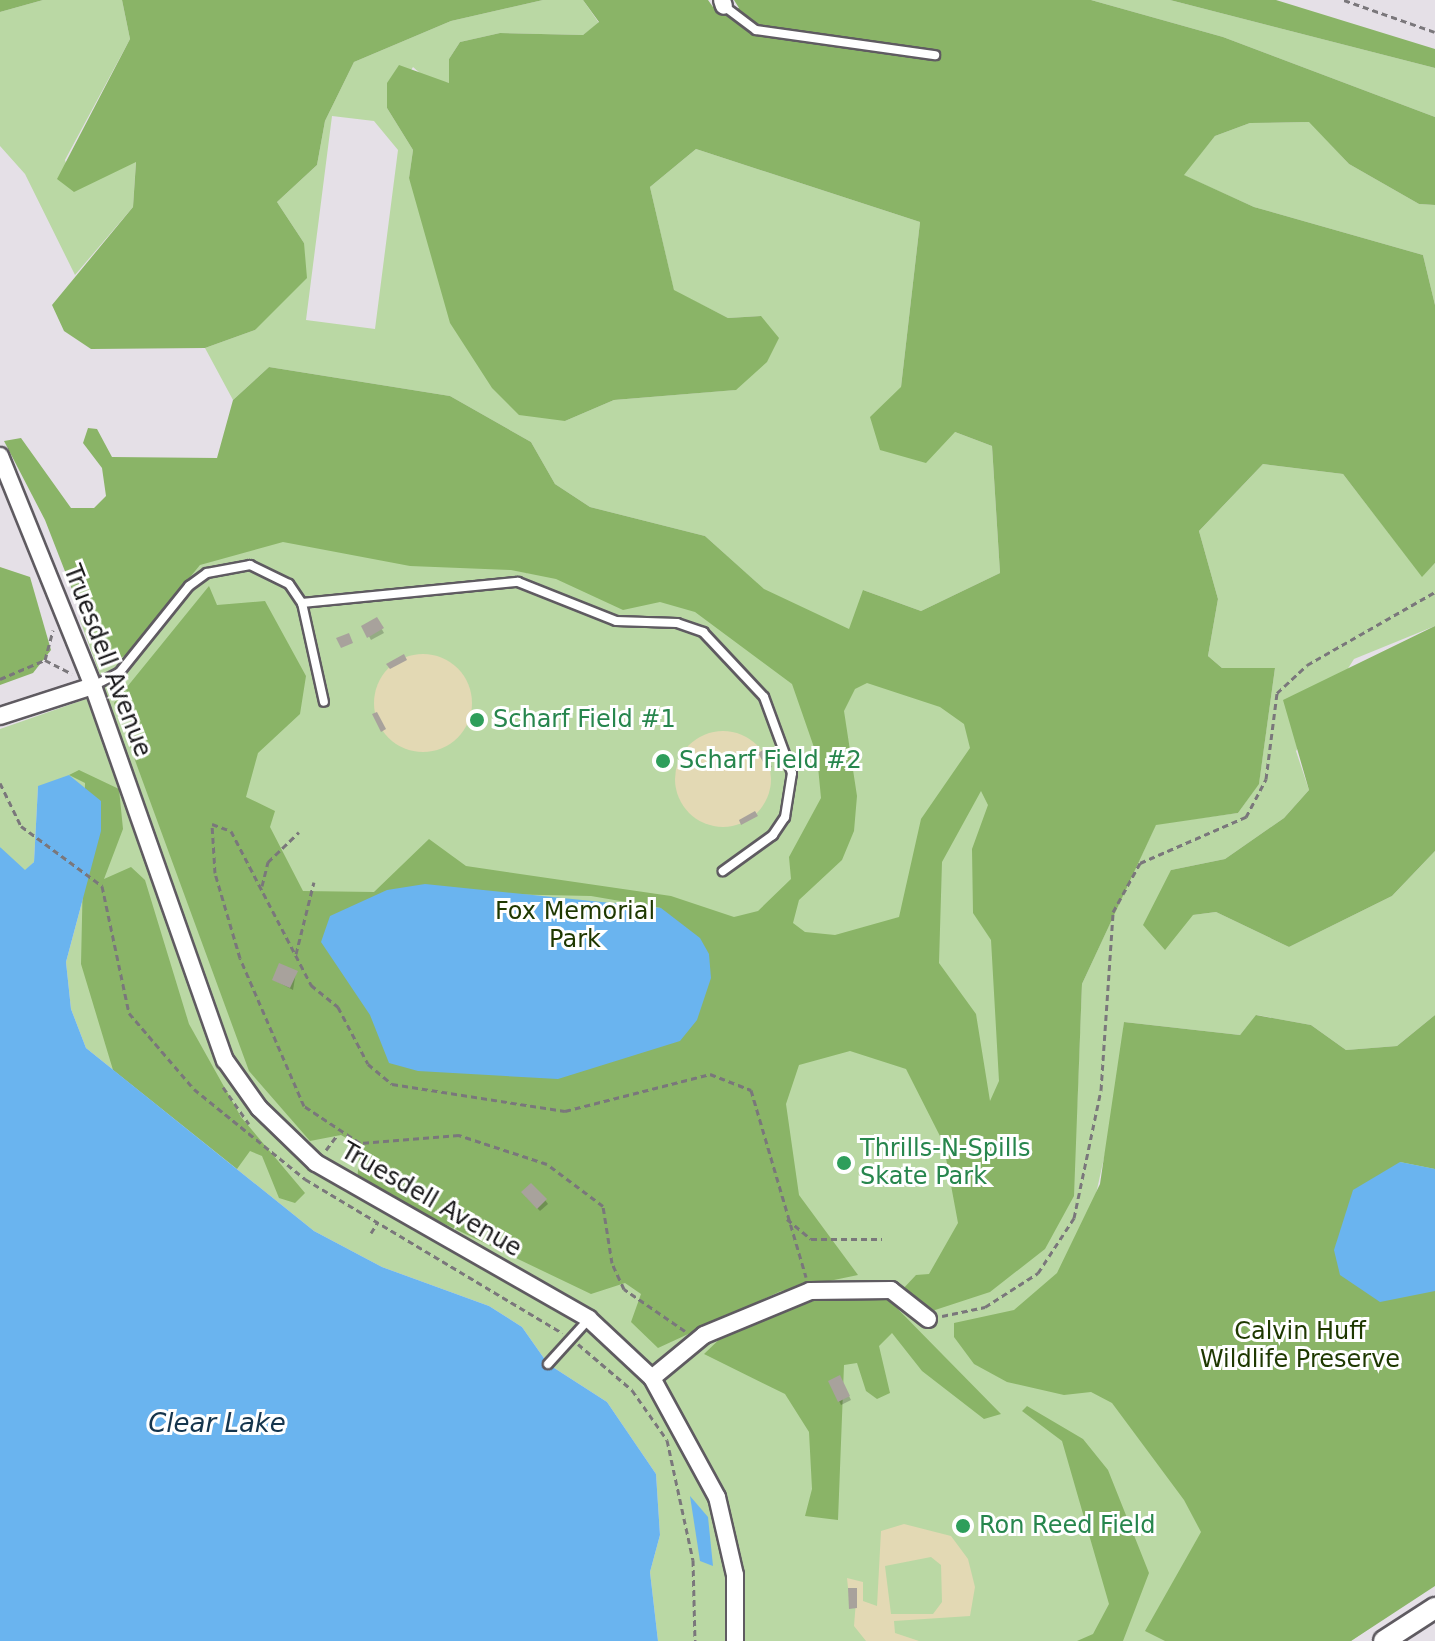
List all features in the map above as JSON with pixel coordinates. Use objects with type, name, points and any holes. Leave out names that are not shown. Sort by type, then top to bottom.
[{"type":"street","name":"Truesdell Avenue","points":[[0,456],[93,686],[210,1029],[259,1108],[287,1139],[360,1192],[589,1319],[652,1378],[717,1497],[735,1575],[735,1641]]},
{"type":"street","points":[[0,716],[93,686]]},
{"type":"street","points":[[652,1378],[704,1335],[810,1291],[891,1290],[928,1319]]},
{"type":"street","points":[[1384,1641],[1435,1608]]},
{"type":"lane","points":[[723,3],[756,30],[935,55]]},
{"type":"lane","points":[[93,686],[119,673],[207,573],[250,565],[289,584],[302,603],[324,702]]},
{"type":"lane","points":[[302,603],[518,582],[616,621],[677,623],[703,632],[764,697],[792,773],[785,817],[773,835],[723,871]]},
{"type":"lane","points":[[548,1364],[589,1319]]},
{"type":"path","points":[[1344,0],[1435,32]]},
{"type":"path","points":[[928,1319],[985,1307],[1038,1273],[1074,1218],[1101,1090],[1113,912],[1140,863],[1246,817],[1266,779],[1277,693],[1307,665],[1435,592]]},
{"type":"path","points":[[45,660],[52,623]]},
{"type":"path","points":[[45,660],[93,686]]},
{"type":"path","points":[[0,679],[45,660]]},
{"type":"path","points":[[0,783],[21,826],[102,886],[129,1013],[142,1035],[293,1170],[570,1339],[623,1381],[667,1440],[693,1560],[695,1641]]},
{"type":"path","points":[[704,1335],[660,1317],[624,1289],[612,1263],[603,1206],[547,1164],[459,1135],[360,1143],[304,1106],[240,958],[215,873],[212,824],[231,831],[311,985],[352,1027],[368,1064],[400,1086],[565,1111],[698,1076],[736,1081],[751,1090],[764,1118],[787,1219],[810,1291]]},
{"type":"path","points":[[262,886],[268,862],[299,832]]},
{"type":"path","points":[[296,954],[314,882]]},
{"type":"path","points":[[217,1077],[249,1124]]},
{"type":"path","points":[[787,1219],[811,1239],[882,1239]]},
{"type":"path","points":[[371,1233],[378,1222]]},
{"type":"green space","points":[[0,0],[43,0],[0,12]]},
{"type":"green space","points":[[43,0],[122,0],[130,39],[65,160],[74,191],[136,161],[133,207],[75,275],[25,174],[0,146],[0,12]]},
{"type":"green space","points":[[122,0],[543,0],[451,21],[354,62],[325,121],[317,165],[277,202],[304,243],[307,278],[255,330],[205,348],[91,349],[64,331],[52,305],[133,207],[136,162],[74,192],[57,179],[130,39]]},
{"type":"green space","name":"Fox Memorial Park","points":[[543,0],[583,0],[599,23],[583,35],[500,33],[460,42],[449,59],[449,83],[427,79],[413,67],[387,108],[413,150],[409,178],[565,421],[614,400],[735,390],[761,316],[728,318],[674,291],[650,187],[696,149],[920,222],[901,387],[955,432],[992,446],[1000,573],[921,611],[863,590],[986,692],[1077,1107],[1082,984],[1156,824],[1238,813],[1259,783],[1275,668],[1222,668],[1208,656],[1218,599],[1199,531],[1263,464],[1343,474],[1422,576],[1435,563],[1435,626],[1354,659],[1296,751],[1309,790],[1284,818],[1225,859],[1171,870],[1193,915],[1216,912],[1289,947],[1392,896],[1435,851],[1435,1015],[1397,1046],[1346,1050],[1311,1025],[1257,1015],[1240,1035],[1124,1022],[1120,1086],[1096,1194],[1435,1063],[1435,1583],[1351,1641],[658,1641],[650,1572],[660,1535],[656,1474],[607,1402],[548,1364],[522,1327],[489,1306],[382,1267],[314,1231],[86,1048],[71,1009],[66,962],[101,831],[38,786],[34,862],[25,871],[10,864],[0,847],[0,729],[106,692],[80,620],[170,545],[293,496],[757,583],[705,536],[590,507],[555,484],[531,442],[450,396],[269,367],[233,400],[205,348],[255,330],[304,243],[277,202],[317,165],[325,121],[354,62],[451,21]],"holes":[[[332,116],[374,121],[398,150],[375,329],[306,320]]]},
{"type":"green space","points":[[583,0],[708,0],[713,7],[739,8],[734,0],[1091,0],[1223,37],[1435,117],[1435,205],[1419,204],[1349,164],[1309,122],[1250,123],[1215,136],[1184,175],[1254,207],[1423,255],[1435,305],[1435,563],[1422,577],[1343,474],[1263,464],[1199,531],[1218,599],[1208,656],[1222,668],[1275,668],[1259,784],[1238,813],[1156,825],[1082,984],[1074,1196],[1045,1249],[990,1292],[932,1311],[902,1290],[916,1275],[929,1274],[958,1223],[943,1142],[906,1069],[850,1051],[799,1065],[786,1104],[799,1195],[858,1275],[781,1291],[658,1348],[631,1322],[641,1294],[625,1283],[591,1294],[357,1182],[360,1146],[341,1135],[310,1141],[249,1071],[114,703],[209,586],[217,605],[265,601],[306,676],[300,714],[258,753],[246,797],[275,811],[270,827],[303,891],[374,892],[429,839],[466,866],[671,896],[734,917],[758,911],[791,879],[789,857],[821,798],[817,756],[792,684],[695,612],[660,602],[623,610],[556,579],[511,570],[410,566],[283,542],[200,565],[127,654],[103,669],[45,520],[4,441],[21,438],[71,508],[94,508],[106,496],[102,468],[83,443],[88,428],[97,429],[112,457],[217,458],[233,400],[269,367],[450,396],[531,442],[555,484],[590,507],[705,536],[764,589],[849,629],[863,590],[921,611],[1000,573],[992,446],[955,432],[926,463],[880,450],[870,417],[901,387],[920,222],[696,149],[650,187],[674,290],[728,318],[761,316],[779,338],[767,362],[736,390],[614,400],[565,421],[519,415],[492,388],[450,323],[409,178],[413,150],[387,108],[387,83],[399,65],[449,83],[449,59],[460,42],[500,33],[583,35],[599,22]],"holes":[[[867,683],[940,707],[964,724],[970,748],[921,819],[899,917],[835,935],[805,932],[793,923],[799,900],[842,860],[854,831],[857,796],[844,711],[855,689]],[[981,791],[988,805],[972,849],[973,913],[991,940],[999,1081],[990,1101],[976,1014],[939,963],[942,862]],[[495,894],[591,896],[661,908],[455,905]]]},
{"type":"green space","points":[[1091,0],[1170,0],[1435,68],[1435,117],[1223,37]]},
{"type":"green space","points":[[1170,0],[1276,0],[1435,49],[1435,68]]},
{"type":"green space","points":[[1310,122],[1349,164],[1419,204],[1435,205],[1435,305],[1423,255],[1254,207],[1183,175],[1215,136],[1250,123]]},
{"type":"green space","points":[[0,567],[30,577],[51,650],[33,673],[0,685]]},
{"type":"green space","points":[[1435,626],[1435,851],[1392,896],[1289,947],[1216,912],[1193,915],[1165,950],[1143,925],[1171,870],[1225,859],[1284,818],[1309,790],[1283,700]]},
{"type":"green space","points":[[79,770],[119,789],[123,829],[104,879],[131,867],[145,880],[189,1024],[241,1117],[305,1193],[295,1203],[279,1198],[262,1156],[250,1151],[237,1169],[113,1070],[81,964],[85,783],[69,775]]},
{"type":"green space","name":"Calvin Huff Wildlife Preserve","points":[[1256,1015],[1311,1025],[1346,1050],[1397,1046],[1435,1015],[1435,1169],[1400,1162],[1435,1291],[1435,1586],[1351,1641],[1165,1641],[1145,1631],[1201,1532],[1184,1500],[1112,1403],[1091,1392],[1064,1395],[1007,1382],[974,1364],[954,1337],[954,1323],[1014,1310],[1057,1273],[1100,1184],[1124,1022],[1240,1035]]},
{"type":"green space","points":[[885,1296],[1001,1414],[984,1419],[922,1371],[892,1333],[879,1346],[890,1393],[877,1399],[866,1391],[857,1363],[844,1365],[838,1520],[805,1516],[812,1489],[809,1432],[785,1394],[704,1354],[727,1332],[819,1299]]},
{"type":"green space","points":[[1027,1406],[1083,1439],[1108,1470],[1149,1573],[1123,1641],[1077,1641],[1093,1634],[1109,1604],[1062,1441],[1022,1411]]},
{"type":"sand","points":[[423,654],[442,657],[458,668],[469,684],[472,703],[469,722],[458,738],[442,749],[423,752],[404,749],[388,738],[377,722],[374,703],[377,684],[388,668],[404,657]]},
{"type":"sand","points":[[723,731],[741,735],[757,745],[767,761],[771,779],[767,797],[757,813],[741,823],[723,827],[705,823],[689,813],[679,797],[675,779],[679,761],[689,745],[705,735]]},
{"type":"sand","points":[[904,1524],[951,1536],[968,1559],[975,1587],[970,1616],[894,1621],[895,1633],[919,1641],[866,1641],[854,1626],[857,1588],[848,1588],[847,1578],[863,1582],[863,1601],[877,1606],[881,1531]],"holes":[[[931,1557],[941,1565],[942,1602],[933,1614],[891,1614],[885,1566]]]},
{"type":"water","name":"Clear Lake","points":[[69,775],[101,801],[101,831],[66,962],[71,1009],[86,1048],[314,1231],[382,1267],[489,1306],[522,1327],[548,1364],[607,1402],[656,1474],[660,1535],[650,1572],[658,1641],[0,1641],[0,847],[25,870],[34,862],[38,786]]},
{"type":"water","points":[[425,884],[661,908],[700,938],[709,954],[711,978],[697,1020],[680,1041],[558,1079],[418,1071],[389,1063],[370,1015],[321,942],[330,916],[387,890]]},
{"type":"water","points":[[1400,1162],[1435,1169],[1435,1291],[1380,1302],[1340,1275],[1334,1250],[1353,1190]]},
{"type":"water","points":[[690,1496],[708,1517],[713,1566],[700,1561]]},
{"type":"building","points":[[377,617],[384,628],[367,638],[361,626]]},
{"type":"building","points":[[349,633],[353,643],[341,648],[336,638]]},
{"type":"building","points":[[404,654],[407,660],[390,669],[386,664]]},
{"type":"building","points":[[377,712],[386,729],[381,732],[372,714]]},
{"type":"building","points":[[763,750],[772,767],[767,769],[758,753]]},
{"type":"building","points":[[755,811],[758,816],[741,825],[739,820]]},
{"type":"building","points":[[279,963],[298,971],[290,988],[272,980]]},
{"type":"building","points":[[531,1183],[547,1199],[537,1209],[521,1192]]},
{"type":"building","points":[[840,1375],[850,1396],[838,1402],[828,1381]]},
{"type":"building","points":[[848,1588],[857,1588],[857,1608],[849,1609]]},
{"type":"place","name":"Scharf Field #1","points":[[477,720]]},
{"type":"place","name":"Scharf Field #2","points":[[663,761]]},
{"type":"place","name":"Thrills-N-Spills Skate Park","points":[[844,1163]]},
{"type":"place","name":"Ron Reed Field","points":[[963,1526]]}]
